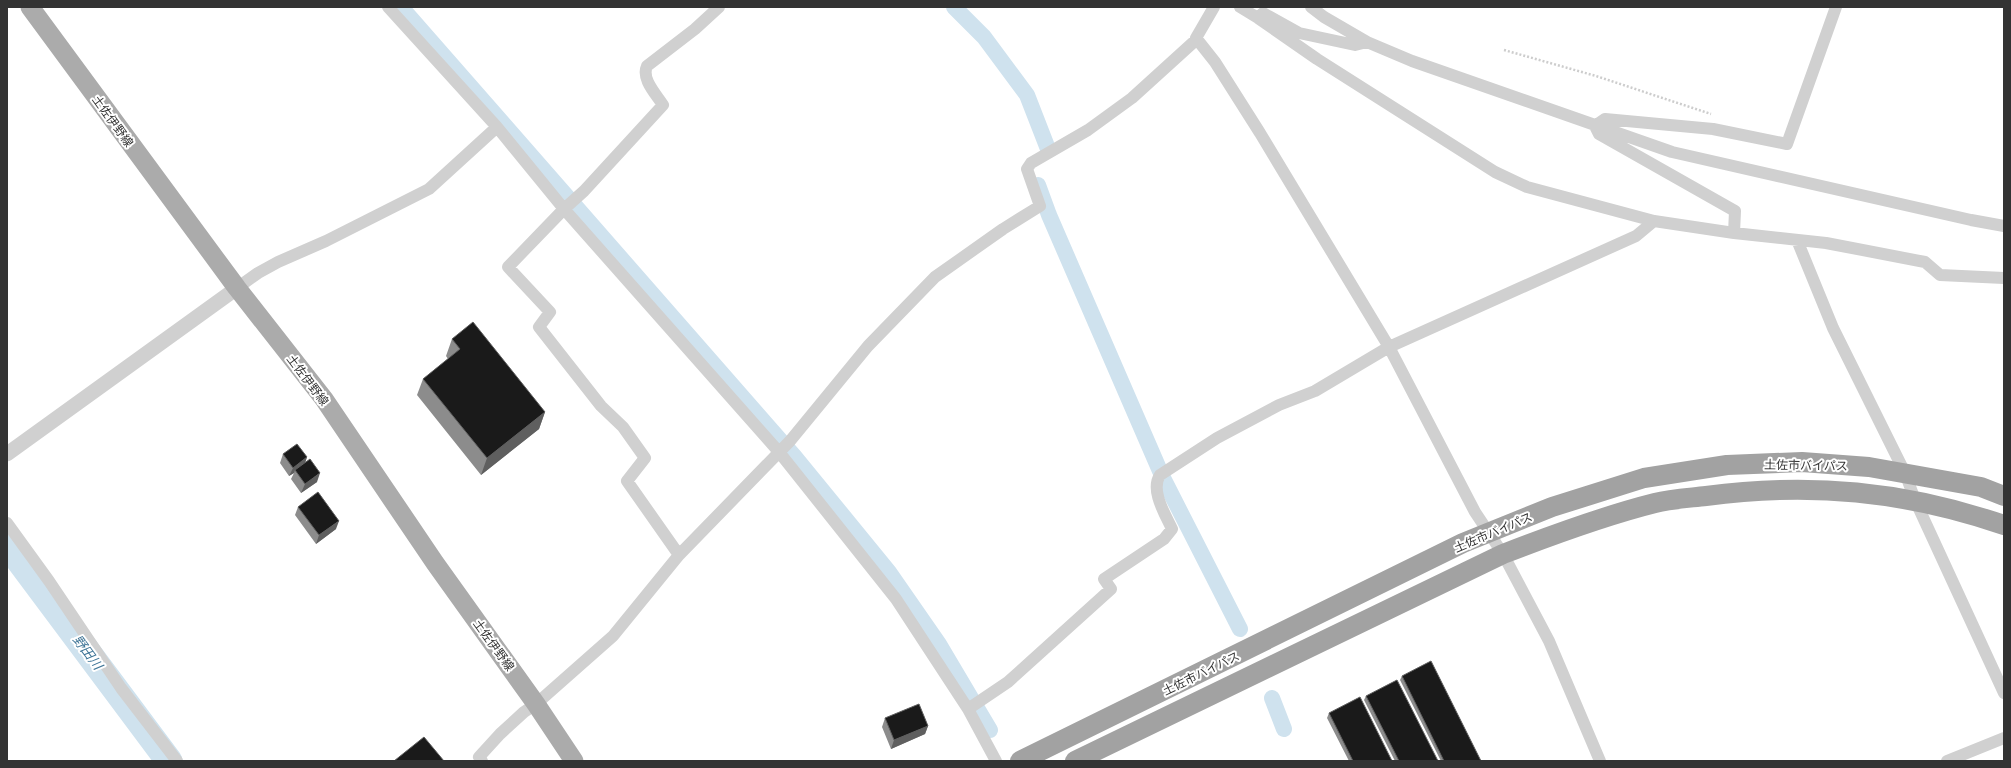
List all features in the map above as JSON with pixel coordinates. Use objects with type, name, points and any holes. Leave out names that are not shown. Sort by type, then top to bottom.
[{"type":"highway","name":"土佐市バイパス","points":[[1020,761],[1463,543],[1552,507],[1644,478],[1727,465],[1802,462],[1869,467],[1905,473],[1981,487],[2004,496]]},
{"type":"highway","name":"土佐市バイパス","points":[[1076,761],[1503,554],[1562,531],[1656,503],[1713,495],[1801,489],[1866,492],[1915,500],[1973,514],[2004,525]]},
{"type":"main road","name":"土佐伊野線","points":[[30,7],[237,288],[324,399],[435,563],[536,704],[574,761]]},
{"type":"street","points":[[388,7],[569,204],[783,448],[974,705],[996,761]]},
{"type":"street","points":[[679,555],[627,481],[645,458],[623,427],[601,406],[539,327],[550,312],[508,267],[569,204],[584,191],[664,105],[646,78],[645,72],[647,66],[695,29],[719,7]]},
{"type":"street","points":[[482,761],[479,757],[500,734],[614,636],[679,555],[783,448],[868,346],[935,277],[1003,229],[1040,206],[1027,169],[1031,163],[1088,130],[1132,98],[1197,39],[1214,7]]},
{"type":"street","points":[[1240,7],[1323,63],[1495,172],[1527,187],[1654,221],[1734,233],[1826,243],[1925,262],[1940,275],[2004,278]]},
{"type":"street","points":[[1311,7],[1324,17],[1367,42],[1412,61],[1672,152],[1971,220],[2004,226]]},
{"type":"street","points":[[1595,126],[1605,119],[1713,129],[1787,144],[1836,7]]},
{"type":"street","points":[[1258,18],[1263,13],[1299,33],[1355,44],[1367,42]]},
{"type":"street","points":[[1197,39],[1215,62],[1260,133],[1388,347],[1487,533],[1503,554],[1549,641],[1600,761]]},
{"type":"street","points":[[1595,126],[1599,134],[1735,211],[1734,233]]},
{"type":"street","points":[[7,454],[237,288],[278,262],[326,241],[429,189],[497,127]]},
{"type":"street","points":[[974,705],[1008,682],[1111,589],[1104,579],[1164,539],[1172,529],[1157,494],[1156,484],[1160,475],[1217,438],[1279,405],[1315,391],[1388,347],[1493,302],[1636,236],[1654,221]]},
{"type":"street","points":[[1797,240],[1833,328],[1905,473],[1915,500],[2004,692]]},
{"type":"street","points":[[7,523],[49,581],[121,688],[177,761]]},
{"type":"street","points":[[1947,761],[2004,738]]},
{"type":"path","points":[[1504,50],[1596,76],[1714,115]]},
{"type":"building","points":[[473,322],[545,412],[487,458],[423,379],[460,349],[452,339]]},
{"type":"building","points":[[297,444],[307,457],[293,468],[283,454]]},
{"type":"building","points":[[310,459],[320,473],[305,484],[295,470]]},
{"type":"building","points":[[318,492],[339,521],[319,535],[298,507]]},
{"type":"building","points":[[1431,661],[1481,761],[1444,761],[1402,676]]},
{"type":"building","points":[[1397,680],[1438,761],[1399,761],[1366,696]]},
{"type":"building","points":[[1360,697],[1392,761],[1353,761],[1329,713]]},
{"type":"building","points":[[919,704],[928,726],[894,740],[885,718]]},
{"type":"building","points":[[424,737],[444,761],[394,761]]},
{"type":"waterway","points":[[401,7],[795,457],[889,572],[939,644],[990,730]]},
{"type":"waterway","points":[[954,7],[984,37],[1027,95],[1048,149]]},
{"type":"waterway","points":[[1038,185],[1049,215],[1160,471]]},
{"type":"waterway","points":[[1163,478],[1240,629]]},
{"type":"waterway","name":"野田川","points":[[7,544],[169,761]]},
{"type":"waterway","points":[[1272,698],[1284,729]]}]
